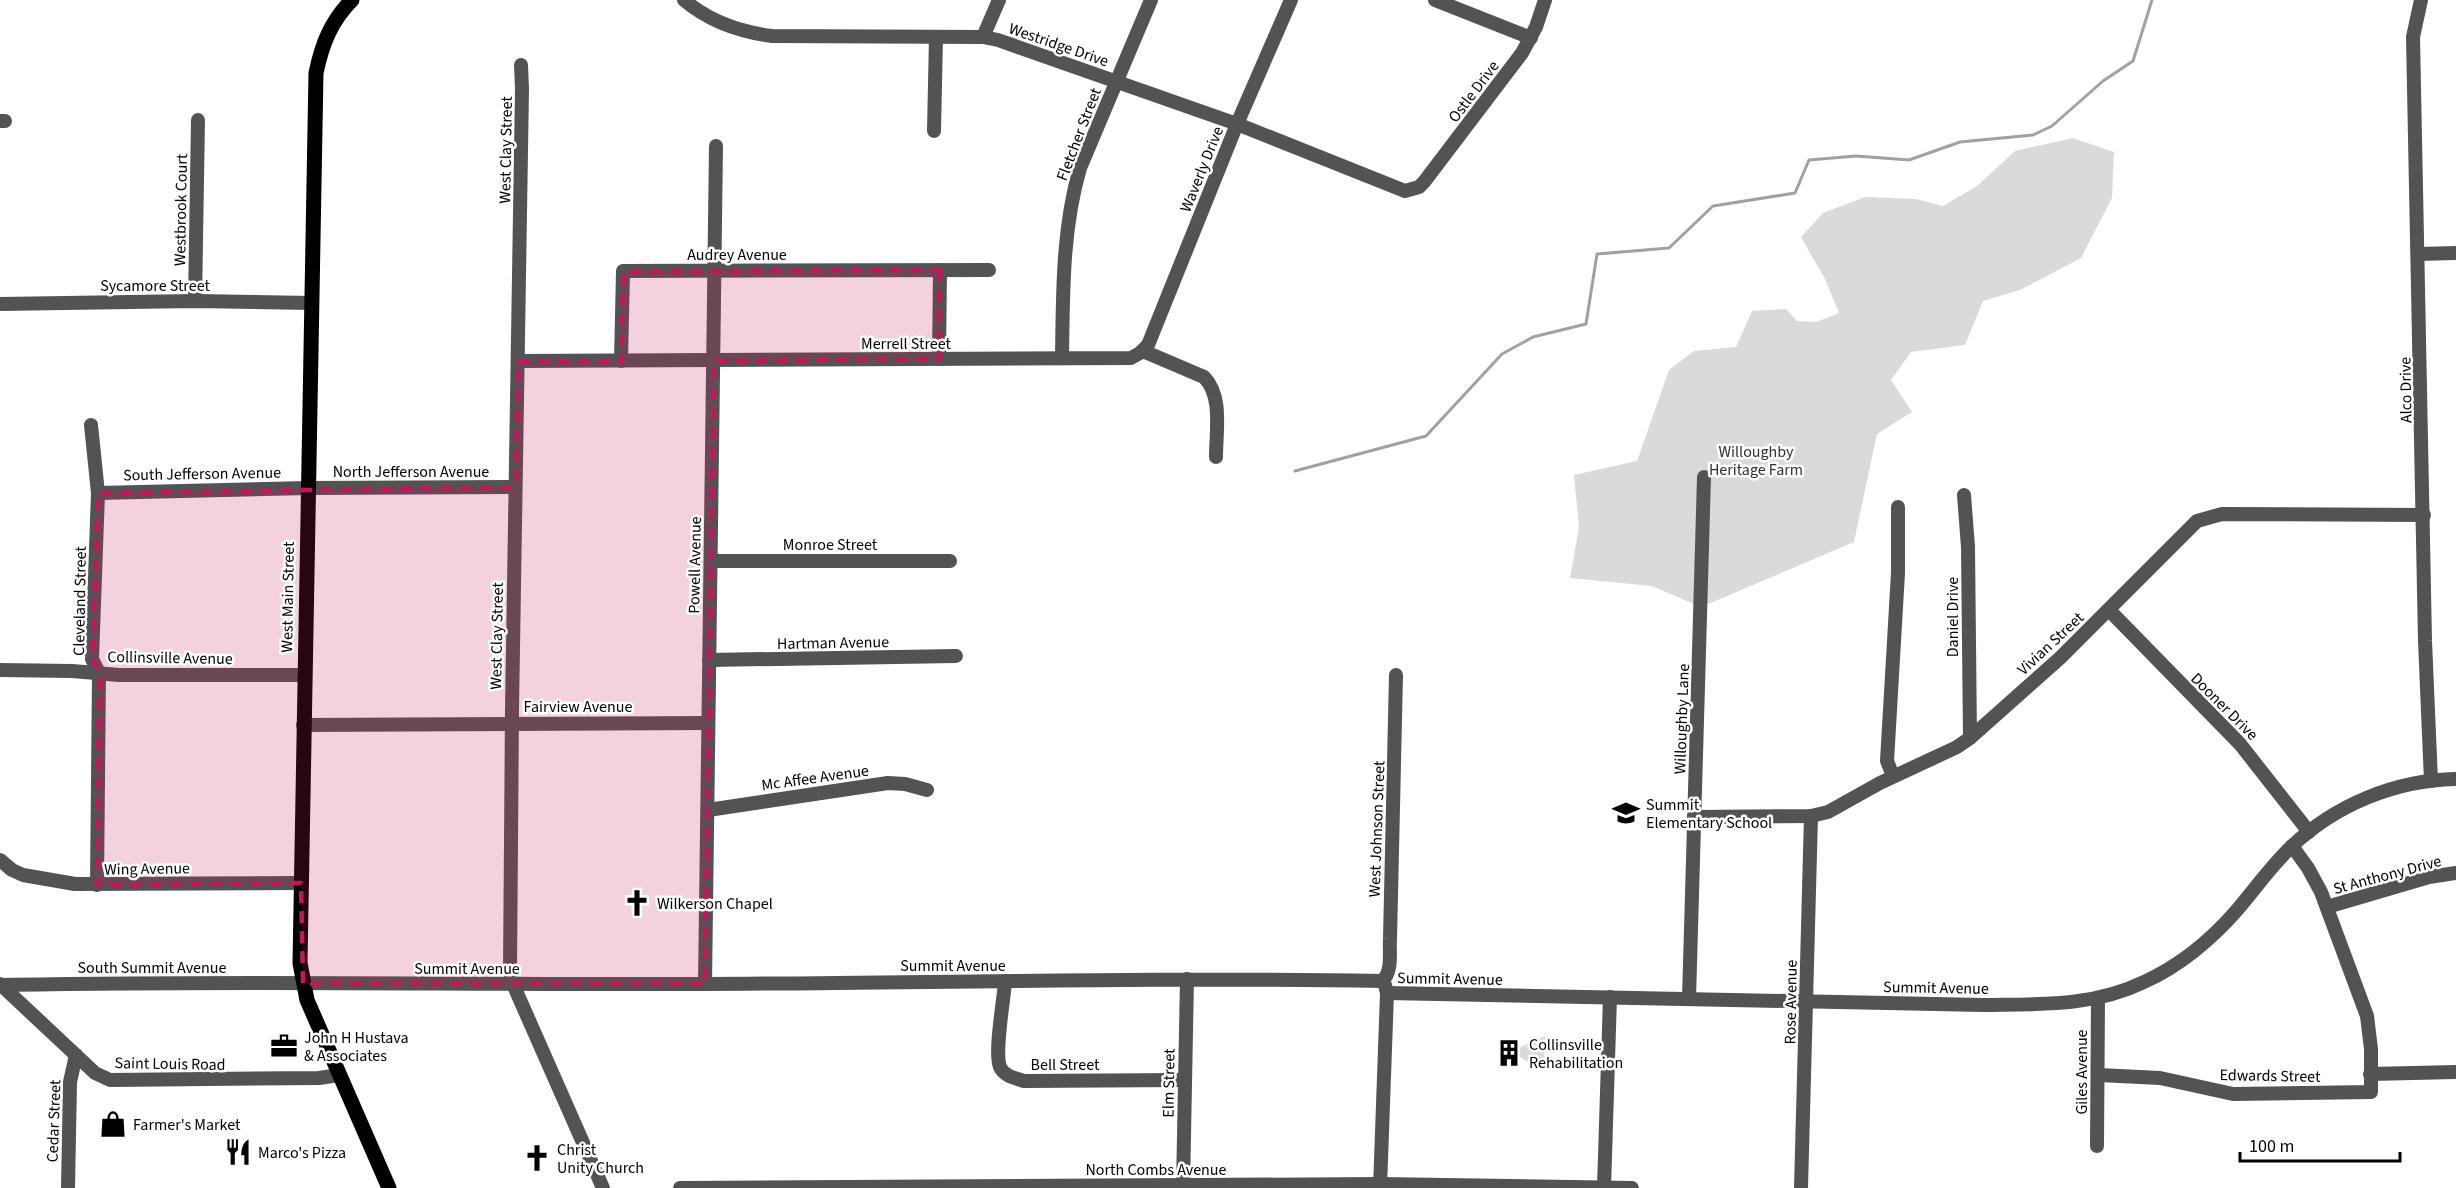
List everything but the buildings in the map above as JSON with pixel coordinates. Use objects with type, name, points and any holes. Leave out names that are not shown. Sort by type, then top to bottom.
[{"type":"main road","name":"West Main Street","points":[[352,0],[332,24],[325,38],[316,73],[300,963],[307,1000],[389,1188]]},
{"type":"street","name":"Westridge Drive","points":[[684,0],[720,23],[753,34],[983,37],[1008,42],[1237,124],[1379,182],[1405,191],[1411,190]]},
{"type":"street","points":[[983,37],[999,0]]},
{"type":"street","name":"Fletcher Street","points":[[1062,358],[1067,218],[1080,168],[1151,0]]},
{"type":"street","name":"Waverly Drive","points":[[1143,351],[1148,345],[1237,124],[1291,0]]},
{"type":"street","points":[[1436,0],[1531,38]]},
{"type":"street","name":"Ostle Drive","points":[[1411,190],[1424,182],[1510,71],[1531,38],[1545,0]]},
{"type":"street","name":"Alco Drive","points":[[2421,0],[2413,37],[2425,641],[2431,781]]},
{"type":"street","points":[[934,131],[936,37]]},
{"type":"street","name":"West Clay Street","points":[[521,65],[508,929],[510,972],[513,984],[603,1188]]},
{"type":"street","name":"Westbrook Court","points":[[195,301],[198,120]]},
{"type":"street","name":"Powell Avenue","points":[[705,984],[716,146]]},
{"type":"street","points":[[2418,254],[2456,253]]},
{"type":"street","points":[[939,359],[940,270]]},
{"type":"street","name":"Audrey Avenue","points":[[621,361],[623,271],[989,270]]},
{"type":"street","name":"Sycamore Street","points":[[0,304],[195,301],[311,303]]},
{"type":"street","points":[[1143,351],[1204,377],[1210,384],[1216,397],[1216,456]]},
{"type":"street","name":"Merrell Street","points":[[518,361],[1131,358],[1143,351]]},
{"type":"street","name":"Cleveland Street","points":[[91,425],[98,493],[92,659],[99,673],[97,885]]},
{"type":"street","name":"Willoughby Lane","points":[[1689,999],[1704,477]]},
{"type":"street","name":"North Jefferson Avenue","points":[[308,488],[515,487]]},
{"type":"street","name":"South Jefferson Avenue","points":[[98,493],[308,488]]},
{"type":"street","name":"Daniel Drive","points":[[1964,495],[1968,548],[1970,738]]},
{"type":"street","points":[[1893,776],[1887,761],[1898,573],[1898,507]]},
{"type":"street","name":"Vivian Street","points":[[1694,818],[1811,816],[1828,812],[1893,776],[1957,747],[1970,738],[2109,610],[2196,521],[2222,514],[2424,515]]},
{"type":"street","name":"Monroe Street","points":[[711,561],[950,561]]},
{"type":"street","name":"Dooner Drive","points":[[2109,610],[2240,744],[2309,832]]},
{"type":"street","name":"Hartman Avenue","points":[[709,660],[956,656]]},
{"type":"street","name":"Collinsville Avenue","points":[[0,670],[304,675]]},
{"type":"street","name":"West Johnson Street","points":[[1380,1186],[1395,675]]},
{"type":"street","name":"Fairview Avenue","points":[[303,725],[708,723]]},
{"type":"street","name":"Summit Avenue","points":[[303,984],[705,984],[1187,979],[1610,997],[1983,1005],[2057,1004],[2098,998],[2144,982],[2183,959],[2235,912],[2292,846],[2309,832],[2352,805],[2378,794],[2431,781],[2456,779]]},
{"type":"street","name":"Mc Affee Avenue","points":[[708,810],[888,783],[905,784],[927,790]]},
{"type":"street","name":"Rose Avenue","points":[[1801,1188],[1811,816]]},
{"type":"street","points":[[2292,846],[2308,868],[2327,907],[2367,1016],[2371,1049],[2370,1074],[2456,1072]]},
{"type":"street","name":"Wing Avenue","points":[[0,860],[12,870],[23,875],[75,884],[301,883]]},
{"type":"street","name":"St Anthony Drive","points":[[2327,907],[2429,877],[2456,873]]},
{"type":"street","name":"Elm Street","points":[[1183,1187],[1187,979]]},
{"type":"street","name":"Bell Street","points":[[1005,981],[999,1049],[1000,1067],[1010,1077],[1024,1081],[1184,1080]]},
{"type":"street","name":"South Summit Avenue","points":[[0,985],[141,982],[303,984]]},
{"type":"street","name":"Saint Louis Road","points":[[0,985],[95,1073],[110,1080],[319,1078],[339,1075]]},
{"type":"street","points":[[1604,1188],[1610,997]]},
{"type":"street","name":"Giles Avenue","points":[[2097,1146],[2098,998]]},
{"type":"street","name":"Cedar Street","points":[[68,1188],[70,1082],[76,1055]]},
{"type":"street","name":"Edwards Street","points":[[2098,1075],[2160,1078],[2233,1094],[2371,1092],[2370,1074]]},
{"type":"street","name":"North Combs Avenue","points":[[680,1188],[1380,1186],[1632,1188]]},
{"type":"highlighted area","points":[[940,270],[939,359],[714,361],[705,984],[303,984],[301,883],[97,885],[99,673],[92,659],[98,493],[515,487],[518,361],[621,361],[623,271]]},
{"type":"green space","name":"Willoughby Heritage Farm","points":[[2073,138],[2114,152],[2112,198],[2081,258],[2020,290],[1983,301],[1965,345],[1911,352],[1891,380],[1912,412],[1877,434],[1854,542],[1701,607],[1652,586],[1570,578],[1579,527],[1574,475],[1637,461],[1669,370],[1694,351],[1736,347],[1752,311],[1786,309],[1797,321],[1816,322],[1839,313],[1825,279],[1801,237],[1823,213],[1865,197],[1916,199],[1943,206],[1977,186],[2015,151]]},
{"type":"green space","points":[[1545,1036],[1544,1061],[1526,1061],[1512,1051]]},
{"type":"waterway","points":[[1295,471],[1426,436],[1502,354],[1533,337],[1586,324],[1597,254],[1669,248],[1713,206],[1795,193],[1809,160],[1856,156],[1909,160],[1960,142],[2033,135],[2052,126],[2103,81],[2133,61],[2152,0]]},
{"type":"place","name":"Summit Elementary School","points":[[1626,813]]},
{"type":"place","name":"Wilkerson Chapel","points":[[637,903]]},
{"type":"place","name":"John H Hustava & Associates","points":[[284,1046]]},
{"type":"place","name":"Collinsville Rehabilitation","points":[[1509,1053]]},
{"type":"place","name":"Farmer's Market","points":[[113,1124]]},
{"type":"place","name":"Marco's Pizza","points":[[238,1152]]},
{"type":"place","name":"Christ Unity Church","points":[[537,1158]]}]
